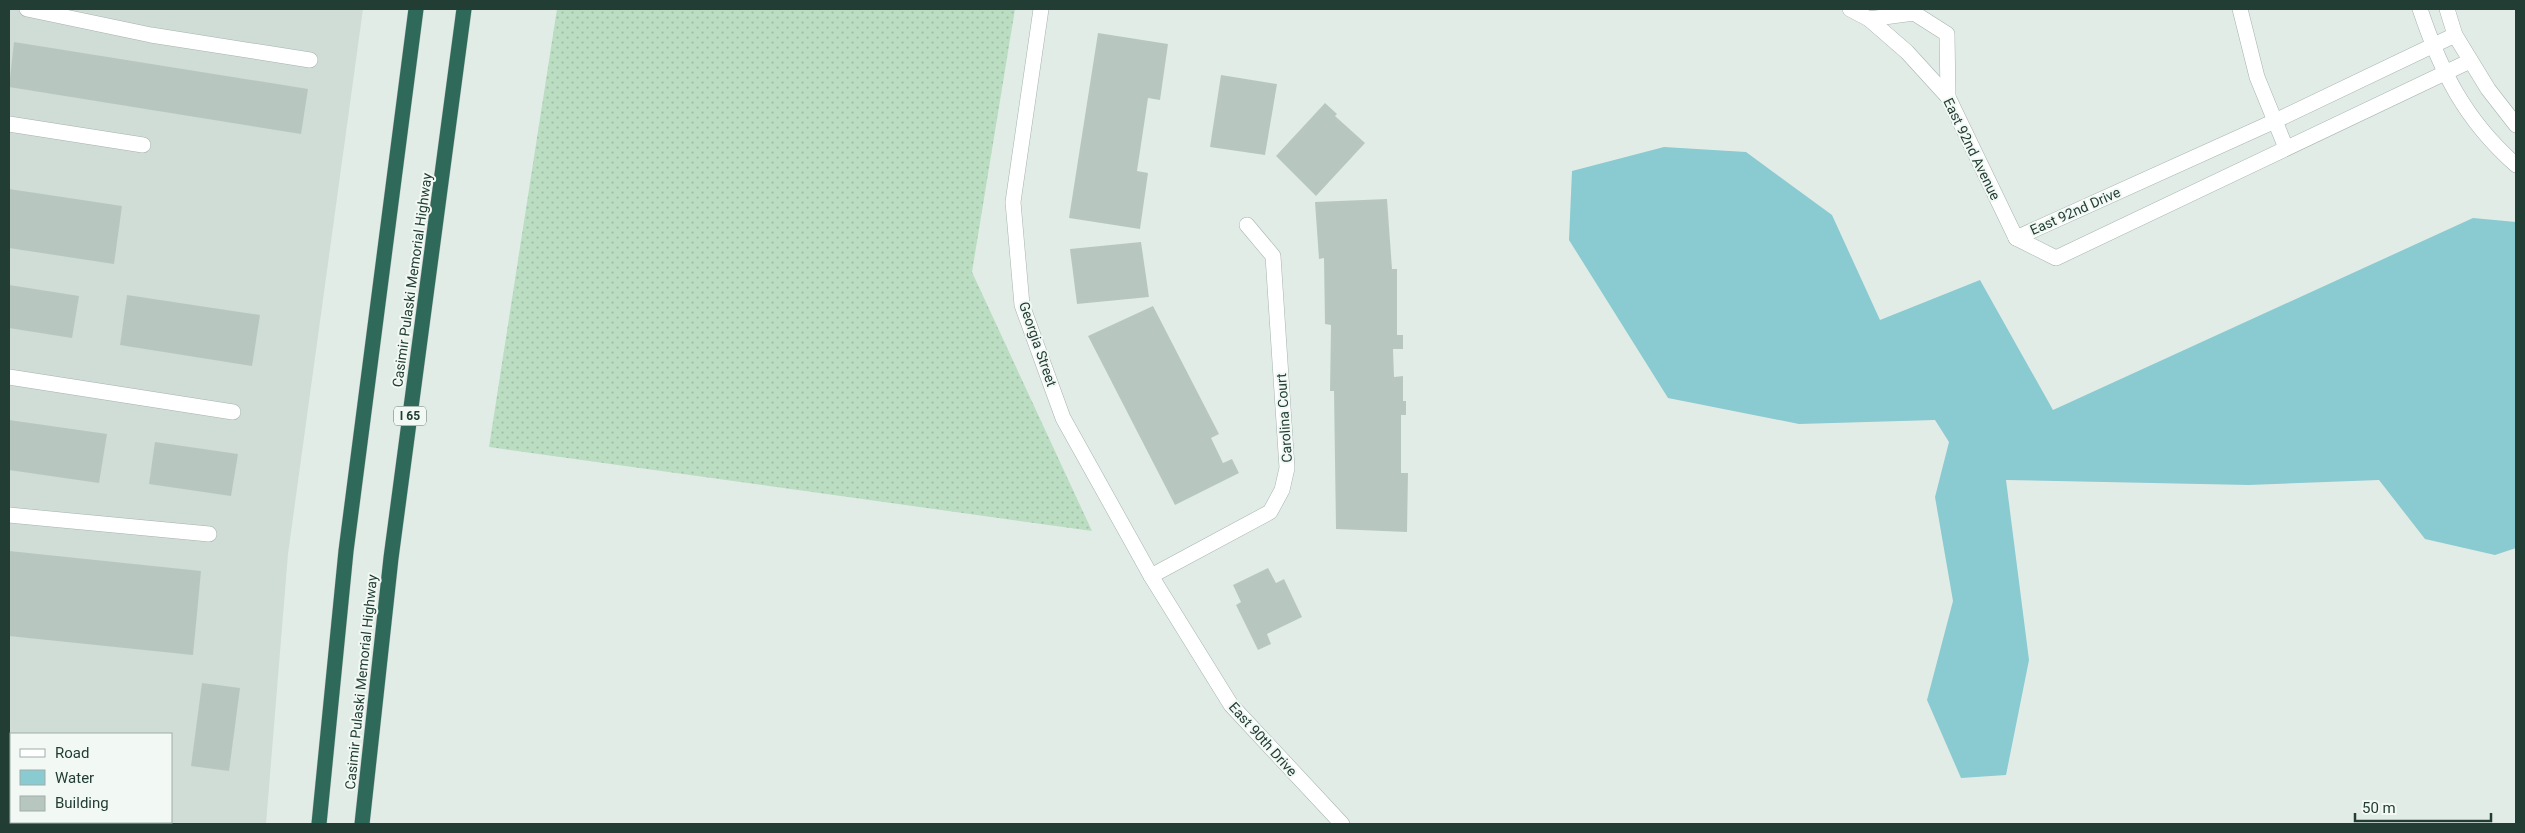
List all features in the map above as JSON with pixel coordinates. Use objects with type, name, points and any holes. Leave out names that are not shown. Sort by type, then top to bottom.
[{"type":"highway","name":"Casimir Pulaski Memorial Highway","points":[[320,824],[346,551],[416,9]]},
{"type":"highway","name":"Casimir Pulaski Memorial Highway","points":[[362,824],[391,558],[464,9]]},
{"type":"street","points":[[27,9],[151,35],[310,60]]},
{"type":"street","name":"Georgia Street","points":[[1041,9],[1012,202],[1022,306],[1063,418],[1151,576],[1195,646]]},
{"type":"street","name":"East 92nd Avenue","points":[[1850,9],[1870,19],[1907,52],[1948,97],[2016,238]]},
{"type":"street","points":[[2240,9],[2257,77],[2286,148]]},
{"type":"street","points":[[2420,9],[2432,47],[2462,105],[2503,154],[2516,165]]},
{"type":"street","points":[[2448,9],[2454,35],[2470,61],[2516,125]]},
{"type":"street","points":[[1870,19],[1914,13],[1946,34],[1948,97]]},
{"type":"street","name":"East 92nd Drive","points":[[2016,238],[2275,121],[2454,35]]},
{"type":"street","name":"East 92nd Drive","points":[[2016,238],[2056,258],[2445,71],[2470,61]]},
{"type":"street","points":[[9,124],[143,145]]},
{"type":"street","name":"Carolina Court","points":[[1151,576],[1270,512],[1282,490],[1287,468],[1273,256],[1247,224]]},
{"type":"street","points":[[9,377],[233,412]]},
{"type":"street","points":[[9,515],[209,534]]},
{"type":"street","name":"East 90th Drive","points":[[1195,646],[1231,705],[1342,824]]},
{"type":"shaded area","points":[[9,9],[363,9],[288,554],[266,824],[9,824]]},
{"type":"green space","points":[[557,9],[1015,9],[972,272],[1092,531],[489,447]]},
{"type":"water","points":[[1664,147],[1746,152],[1832,215],[1880,320],[1980,280],[2053,410],[2473,218],[2516,222],[2516,548],[2495,555],[2425,539],[2379,480],[2249,485],[2006,480],[2029,660],[2006,775],[1961,778],[1927,700],[1953,601],[1935,497],[1949,442],[1935,420],[1799,424],[1668,398],[1569,240],[1572,171]]},
{"type":"building","points":[[1098,33],[1168,44],[1160,100],[1148,98],[1137,171],[1148,173],[1140,229],[1069,218]]},
{"type":"building","points":[[14,42],[308,89],[301,134],[9,87]]},
{"type":"building","points":[[1221,75],[1277,84],[1265,155],[1210,147]]},
{"type":"building","points":[[1325,103],[1337,114],[1335,116],[1365,143],[1316,196],[1276,156]]},
{"type":"building","points":[[9,189],[122,206],[114,264],[9,248]]},
{"type":"building","points":[[1387,199],[1392,269],[1397,269],[1397,335],[1403,335],[1403,349],[1393,349],[1394,377],[1403,376],[1403,401],[1406,401],[1406,415],[1401,415],[1401,473],[1408,473],[1407,532],[1336,529],[1334,391],[1330,391],[1331,325],[1325,324],[1324,258],[1319,259],[1315,202]]},
{"type":"building","points":[[1141,242],[1149,297],[1077,304],[1070,249]]},
{"type":"building","points":[[9,285],[79,296],[72,338],[9,328]]},
{"type":"building","points":[[127,295],[260,315],[252,366],[120,345]]},
{"type":"building","points":[[1153,306],[1219,434],[1211,438],[1223,463],[1232,459],[1239,473],[1175,505],[1088,336]]},
{"type":"building","points":[[9,420],[107,434],[99,483],[9,470]]},
{"type":"building","points":[[155,442],[238,454],[231,496],[149,484]]},
{"type":"building","points":[[9,551],[201,571],[193,655],[9,636]]},
{"type":"building","points":[[1268,568],[1276,583],[1284,579],[1302,617],[1267,634],[1271,644],[1258,650],[1236,605],[1241,602],[1233,585]]},
{"type":"building","points":[[202,683],[240,688],[229,771],[191,766]]}]
